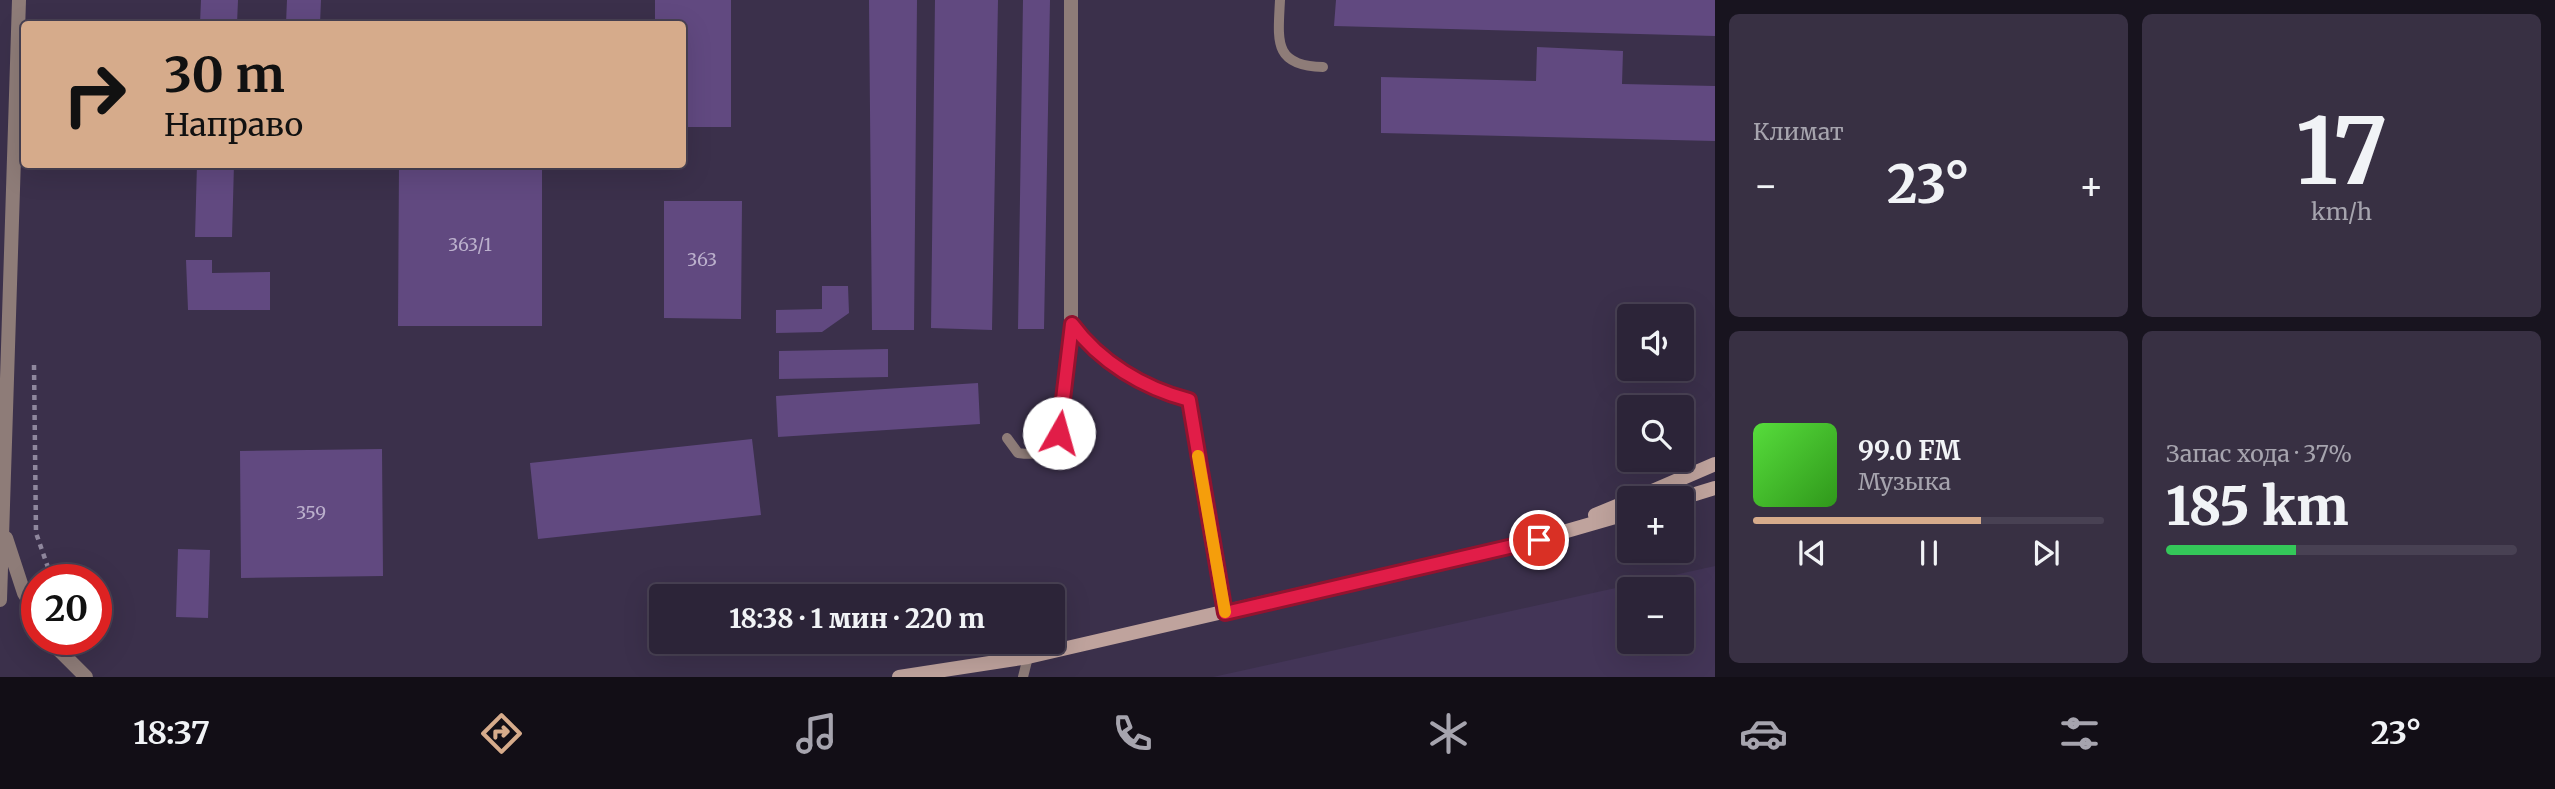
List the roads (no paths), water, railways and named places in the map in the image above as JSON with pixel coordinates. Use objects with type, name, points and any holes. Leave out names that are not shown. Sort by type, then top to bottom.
[{"type":"main road","points":[[1664,486],[1715,464]]},
{"type":"main road","points":[[1694,494],[1715,488]]},
{"type":"main road","points":[[1539,540],[1617,506]]},
{"type":"main road","points":[[899,677],[1028,657],[1225,613],[1539,540],[1617,517]]},
{"type":"street","points":[[0,600],[4,308],[19,0]]},
{"type":"street","points":[[1071,0],[1072,324],[1085,342],[1116,366],[1151,387],[1189,400],[1225,613]]},
{"type":"street","points":[[2,528],[21,584]]},
{"type":"street","points":[[63,655],[86,677]]},
{"type":"lane","points":[[1280,0],[1279,34],[1284,53],[1297,65],[1323,67]]},
{"type":"lane","points":[[1007,438],[1018,453],[1034,455],[1049,448],[1059,433],[1072,324]]},
{"type":"lane","points":[[1023,677],[1028,657]]}]
